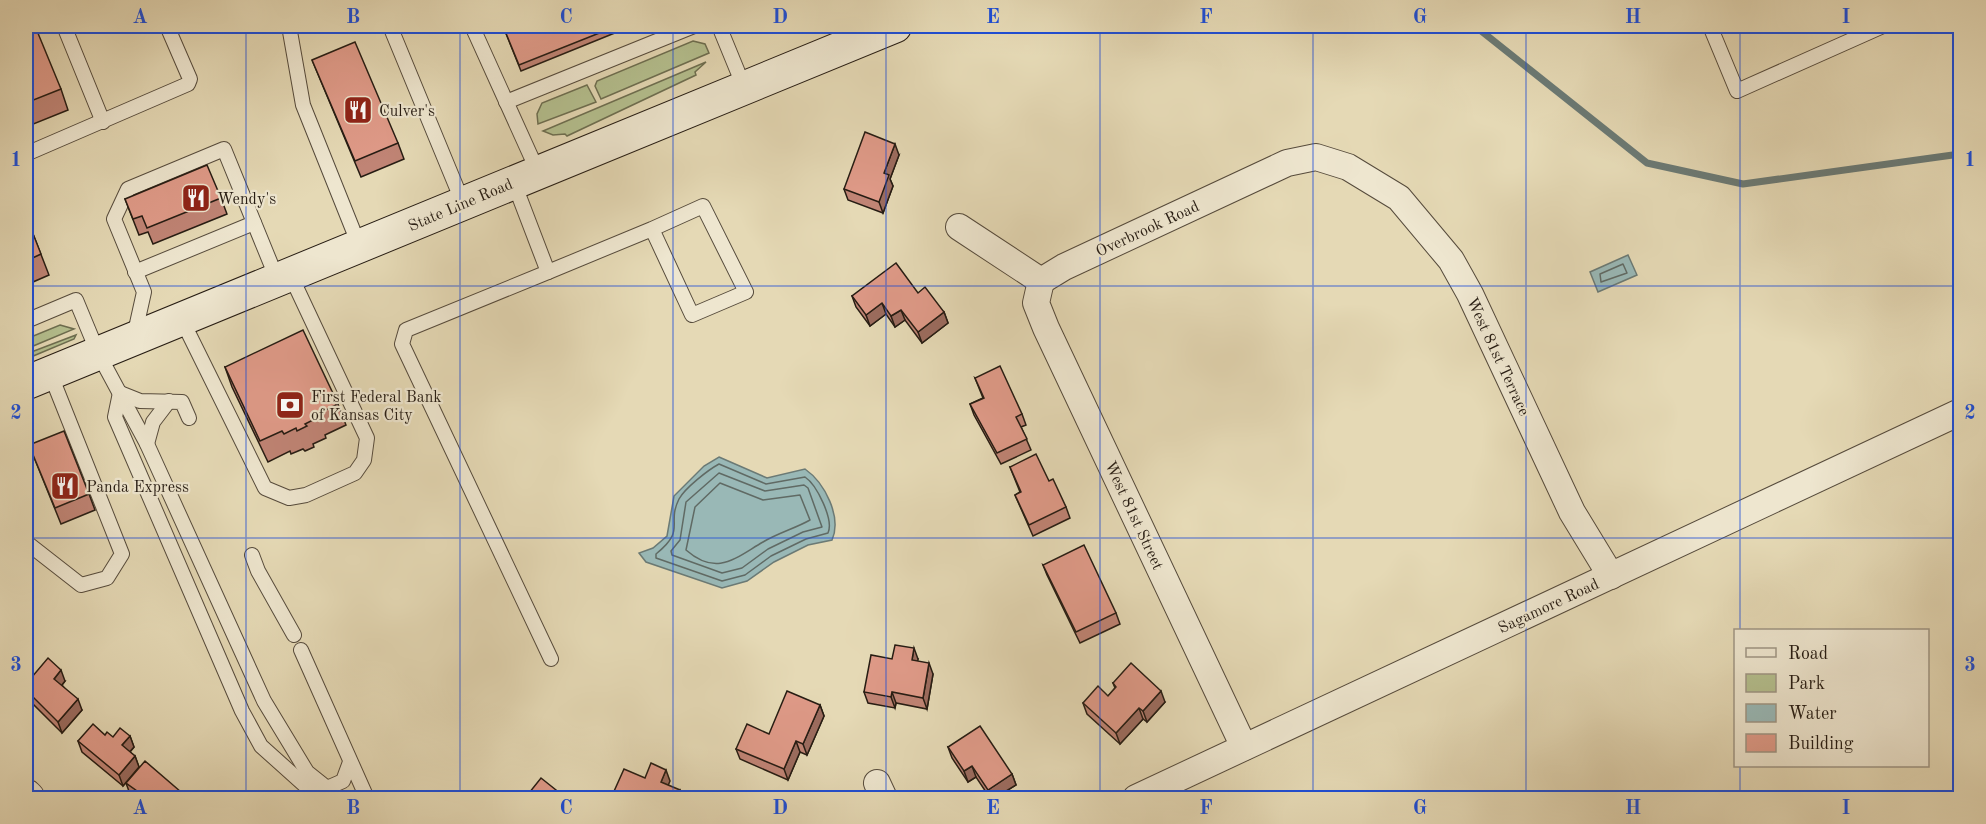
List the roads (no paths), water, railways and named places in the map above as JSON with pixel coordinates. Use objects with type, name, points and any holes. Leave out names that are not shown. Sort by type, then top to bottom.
[{"type":"main road","name":"State Line Road","points":[[38,378],[895,26]]},
{"type":"street","name":"Overbrook Road","points":[[1041,281],[1064,267],[1287,163],[1316,157],[1348,167]]},
{"type":"street","name":"West 81st Terrace","points":[[1348,167],[1399,198],[1421,221],[1451,260],[1470,294],[1572,512],[1611,576]]},
{"type":"street","points":[[959,227],[1041,281]]},
{"type":"street","name":"West 81st Street","points":[[1041,281],[1036,303],[1046,328],[1245,747]]},
{"type":"street","name":"Sagamore Road","points":[[1136,798],[1960,412]]},
{"type":"lane","points":[[64,26],[103,122]]},
{"type":"lane","points":[[26,154],[184,87],[190,79],[167,26]]},
{"type":"lane","points":[[290,26],[303,105],[359,245]]},
{"type":"lane","points":[[390,26],[463,203]]},
{"type":"lane","points":[[472,26],[506,102],[548,272]]},
{"type":"lane","points":[[506,102],[694,26]]},
{"type":"lane","points":[[719,26],[744,87]]},
{"type":"lane","points":[[1709,26],[1737,91],[1883,26]]},
{"type":"lane","points":[[134,338],[144,292],[114,219],[128,189],[224,149],[254,223],[284,276],[367,438],[363,460],[355,473],[306,495],[289,498],[265,488],[181,318]]},
{"type":"lane","points":[[551,659],[402,344],[406,330],[704,206],[746,292],[692,315],[652,229]]},
{"type":"lane","points":[[135,272],[254,223]]},
{"type":"lane","points":[[26,321],[76,300],[98,353],[147,444],[264,700],[307,772],[327,788],[343,781],[350,762]]},
{"type":"lane","points":[[26,542],[81,585],[107,578],[122,554],[38,378]]},
{"type":"lane","points":[[120,393],[140,401],[182,402],[189,418]]},
{"type":"lane","points":[[120,393],[115,417],[242,711],[261,746],[319,798]]},
{"type":"lane","points":[[147,444],[153,422],[169,401]]},
{"type":"lane","points":[[252,555],[258,572],[294,635]]},
{"type":"lane","points":[[301,650],[367,798]]},
{"type":"water","points":[[1628,255],[1637,275],[1598,292],[1590,272]]},
{"type":"water","points":[[719,457],[767,478],[805,469],[819,483],[830,501],[835,521],[832,540],[808,545],[774,562],[747,581],[722,588],[646,562],[639,553],[653,548],[667,536],[674,496],[704,466]]},
{"type":"waterway","points":[[1475,26],[1647,163],[1743,184],[1960,154]]},
{"type":"place","name":"Culver's","points":[[358,110]]},
{"type":"place","name":"Wendy's","points":[[196,198]]},
{"type":"place","name":"First Federal Bank of Kansas City","points":[[290,405]]},
{"type":"place","name":"Panda Express","points":[[65,486]]}]
